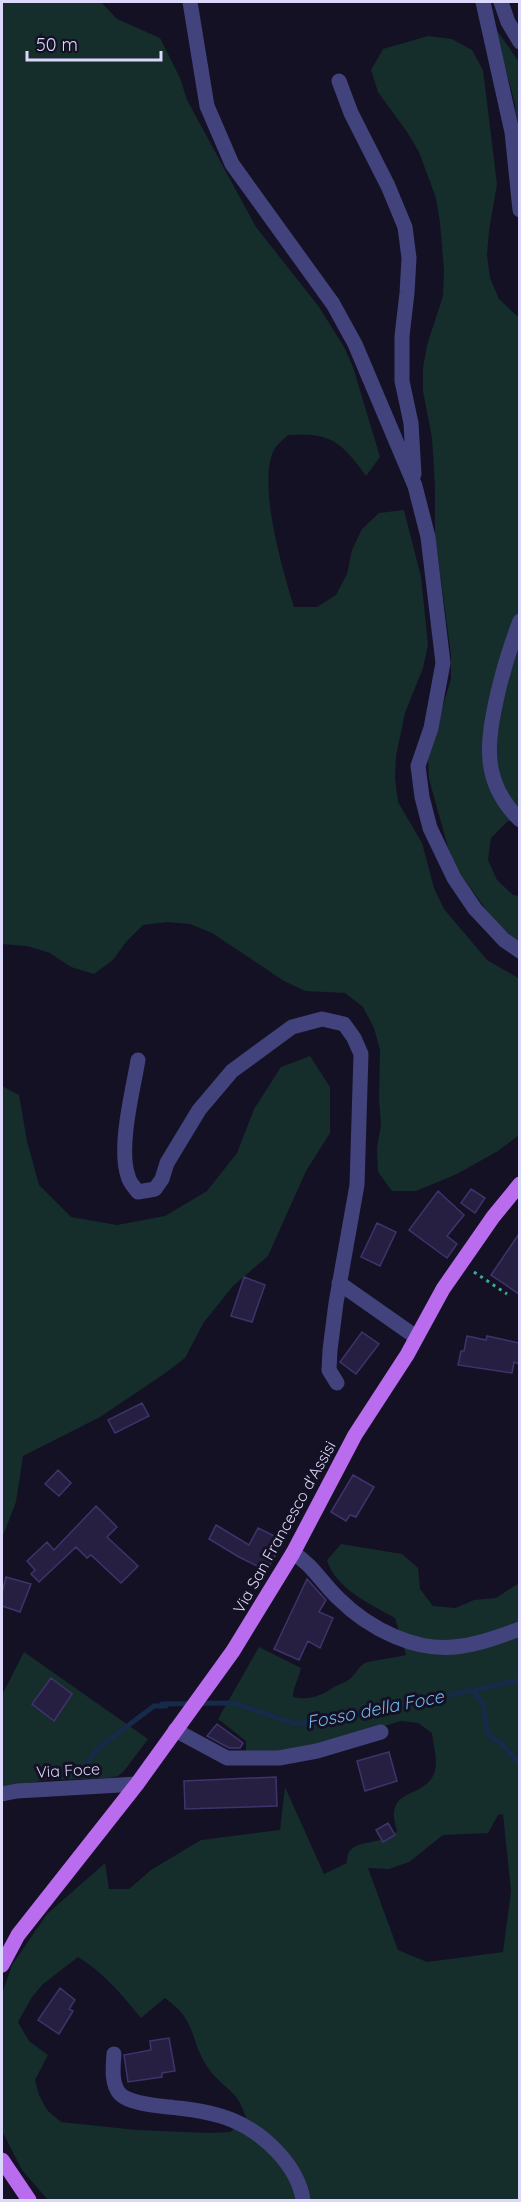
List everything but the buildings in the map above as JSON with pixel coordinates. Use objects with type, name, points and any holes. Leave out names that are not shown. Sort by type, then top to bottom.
[{"type":"main road","name":"Via San Francesco d'Assisi","points":[[2,1965],[25,1925],[137,1784],[233,1651],[293,1552],[355,1436],[407,1355],[460,1263],[519,1184]]},
{"type":"main road","points":[[2,2160],[29,2200]]},
{"type":"street","points":[[190,2],[207,106],[232,164],[333,304],[355,344],[415,486],[428,537],[443,663],[431,728],[418,766],[422,797],[430,828],[454,878],[475,909],[504,940],[519,951]]},
{"type":"street","points":[[483,2],[512,132],[519,210]]},
{"type":"street","points":[[501,2],[508,22],[519,42]]},
{"type":"street","points":[[339,81],[351,113],[388,186],[405,227],[409,258],[402,336],[402,381],[411,423],[415,486]]},
{"type":"street","points":[[519,621],[507,657],[490,728],[489,759],[495,784],[506,806],[519,820]]},
{"type":"street","points":[[138,1060],[126,1128],[125,1162],[128,1178],[138,1192],[155,1189],[162,1179],[167,1163],[199,1110],[232,1071],[292,1028],[322,1019],[344,1024],[354,1038],[361,1053],[361,1102],[357,1185],[339,1283],[330,1350],[329,1371],[338,1383]]},
{"type":"street","points":[[339,1283],[416,1337]]},
{"type":"street","points":[[293,1552],[305,1560],[351,1611],[382,1630],[420,1646],[460,1647],[519,1629]]},
{"type":"street","points":[[175,1730],[227,1758],[279,1758],[317,1751],[381,1732]]},
{"type":"street","name":"Via Foce","points":[[2,1794],[17,1791],[137,1784]]},
{"type":"street","points":[[114,2054],[115,2084],[121,2094],[130,2100],[196,2110],[233,2120],[260,2137],[282,2158],[293,2174],[303,2200]]},
{"type":"path","points":[[473,1271],[507,1294]]},
{"type":"green space","points":[[2,2],[101,2],[117,19],[160,38],[180,78],[187,100],[256,227],[319,307],[344,347],[353,367],[380,457],[366,476],[342,447],[315,435],[288,435],[274,450],[269,467],[270,507],[294,607],[317,607],[336,595],[347,574],[352,550],[362,529],[379,513],[404,510],[421,577],[428,645],[423,668],[405,713],[396,756],[395,778],[398,802],[422,843],[434,888],[444,909],[487,960],[520,979],[519,1135],[498,1151],[457,1174],[416,1191],[392,1191],[378,1172],[377,1148],[381,1125],[380,1050],[374,1028],[363,1007],[345,993],[305,991],[284,981],[212,933],[190,924],[167,922],[143,925],[126,942],[113,960],[94,974],[71,967],[50,953],[27,946],[2,944]]},
{"type":"green space","points":[[494,26],[519,62],[519,149],[515,104]]},
{"type":"green space","points":[[428,36],[452,39],[472,50],[483,70],[497,184],[487,255],[490,278],[499,299],[517,316],[520,314],[519,822],[508,821],[491,838],[488,860],[497,880],[513,895],[519,896],[519,943],[495,922],[459,872],[449,851],[429,779],[428,755],[451,679],[451,655],[435,535],[432,438],[423,391],[423,368],[427,345],[443,296],[444,270],[436,198],[419,152],[378,92],[371,70],[383,49]]},
{"type":"green space","points":[[310,1056],[330,1087],[330,1133],[306,1171],[268,1256],[233,1286],[204,1322],[185,1358],[100,1417],[23,1456],[16,1502],[2,1538],[2,1086],[19,1095],[27,1141],[39,1185],[71,1217],[117,1225],[165,1216],[207,1191],[237,1153],[254,1109],[281,1067]]},
{"type":"green space","points":[[341,1544],[402,1554],[418,1568],[420,1589],[433,1606],[455,1608],[474,1600],[496,1598],[519,1583],[519,2200],[48,2200],[22,2170],[2,2131],[2,1994],[12,1965],[47,1914],[105,1863],[109,1889],[129,1889],[151,1870],[201,1840],[280,1830],[285,1787],[324,1874],[347,1863],[348,1854],[358,1845],[383,1839],[397,1831],[395,1806],[407,1795],[423,1787],[435,1771],[436,1757],[432,1733],[418,1723],[401,1721],[318,1746],[278,1753],[246,1752],[246,1741],[218,1719],[259,1647],[301,1668],[293,1697],[299,1698],[310,1698],[326,1692],[350,1678],[365,1663],[406,1655],[395,1618],[345,1587],[331,1570],[327,1560]],"holes":[[[503,1814],[511,1891],[503,1952],[427,1962],[398,1950],[368,1868],[389,1869],[409,1862],[443,1835],[488,1833],[498,1815]],[[78,1957],[104,1977],[141,2018],[165,1998],[176,2006],[188,2023],[208,2068],[237,2098],[247,2119],[230,2132],[137,2130],[61,2122],[47,2110],[39,2095],[35,2080],[48,2055],[29,2041],[18,2022],[32,1997],[43,1984]]]},
{"type":"green space","points":[[24,1652],[148,1739],[118,1776],[47,1780],[2,1787],[2,1695]]},
{"type":"waterway","name":"Fosso della Foce","points":[[233,1703],[296,1724],[520,1680]]},
{"type":"waterway","points":[[473,1690],[483,1704],[487,1731],[520,1764]]},
{"type":"waterway","name":"Fosso della Foce","points":[[162,1704],[229,1703]]},
{"type":"waterway","name":"Fosso della Foce","points":[[79,1774],[97,1749],[154,1706],[166,1706]]}]
